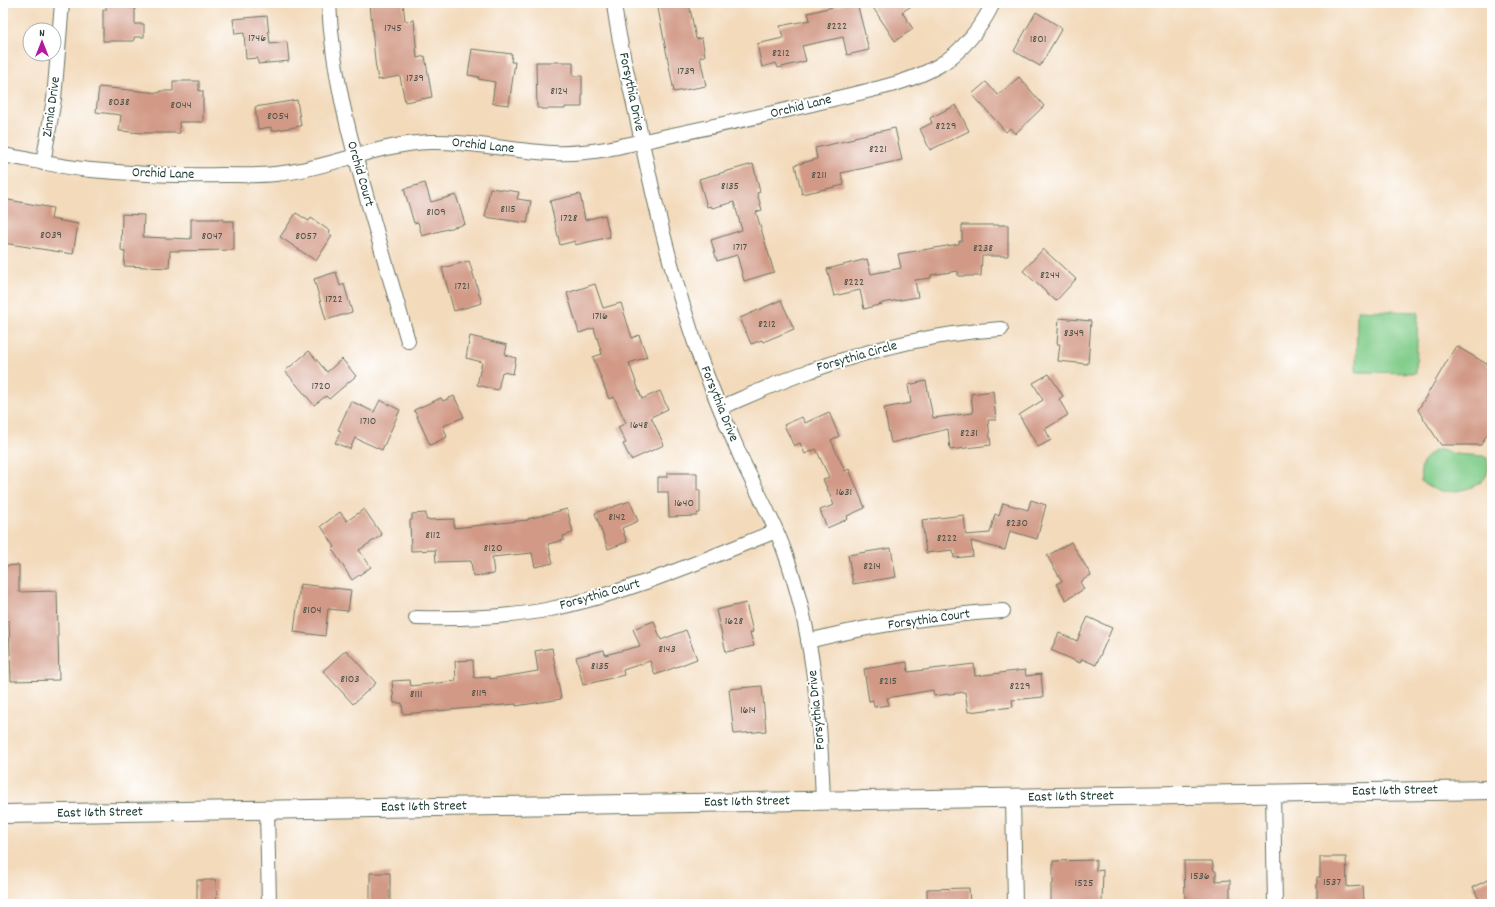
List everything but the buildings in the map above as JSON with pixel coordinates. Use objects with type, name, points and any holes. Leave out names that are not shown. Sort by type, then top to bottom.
[{"type":"street","name":"Zinnia Drive","points":[[43,163],[54,99],[62,3]]},
{"type":"street","name":"Orchid Court","points":[[329,3],[334,60],[342,106],[408,341]]},
{"type":"street","name":"Forsythia Drive","points":[[614,3],[618,29],[661,229],[678,290],[690,328],[720,408],[742,460],[776,531],[791,573],[808,642],[819,711],[823,801]]},
{"type":"street","name":"Orchid Lane","points":[[3,155],[90,170],[176,176],[258,175],[305,170],[389,146],[429,142],[461,142],[535,152],[567,154],[608,149],[761,116],[895,84],[918,77],[953,55],[975,32],[992,3]]},
{"type":"street","name":"Forsythia Circle","points":[[720,408],[809,371],[862,354],[930,338],[1001,329]]},
{"type":"street","name":"Forsythia Court","points":[[416,618],[493,616],[516,614],[561,606],[606,595],[650,580],[776,531]]},
{"type":"street","name":"Forsythia Court","points":[[808,642],[832,635],[901,622],[1003,611]]},
{"type":"street","name":"East 16th Street","points":[[3,814],[1492,790]]},
{"type":"street","points":[[1273,793],[1275,904]]},
{"type":"street","points":[[1013,798],[1015,904]]},
{"type":"street","points":[[267,810],[269,904]]},
{"type":"green space","points":[[1357,310],[1418,312],[1416,373],[1356,372]]},
{"type":"green space","points":[[1436,450],[1455,454],[1483,456],[1487,458],[1487,474],[1478,484],[1457,491],[1443,491],[1431,487],[1421,481],[1421,471],[1425,459]]}]
